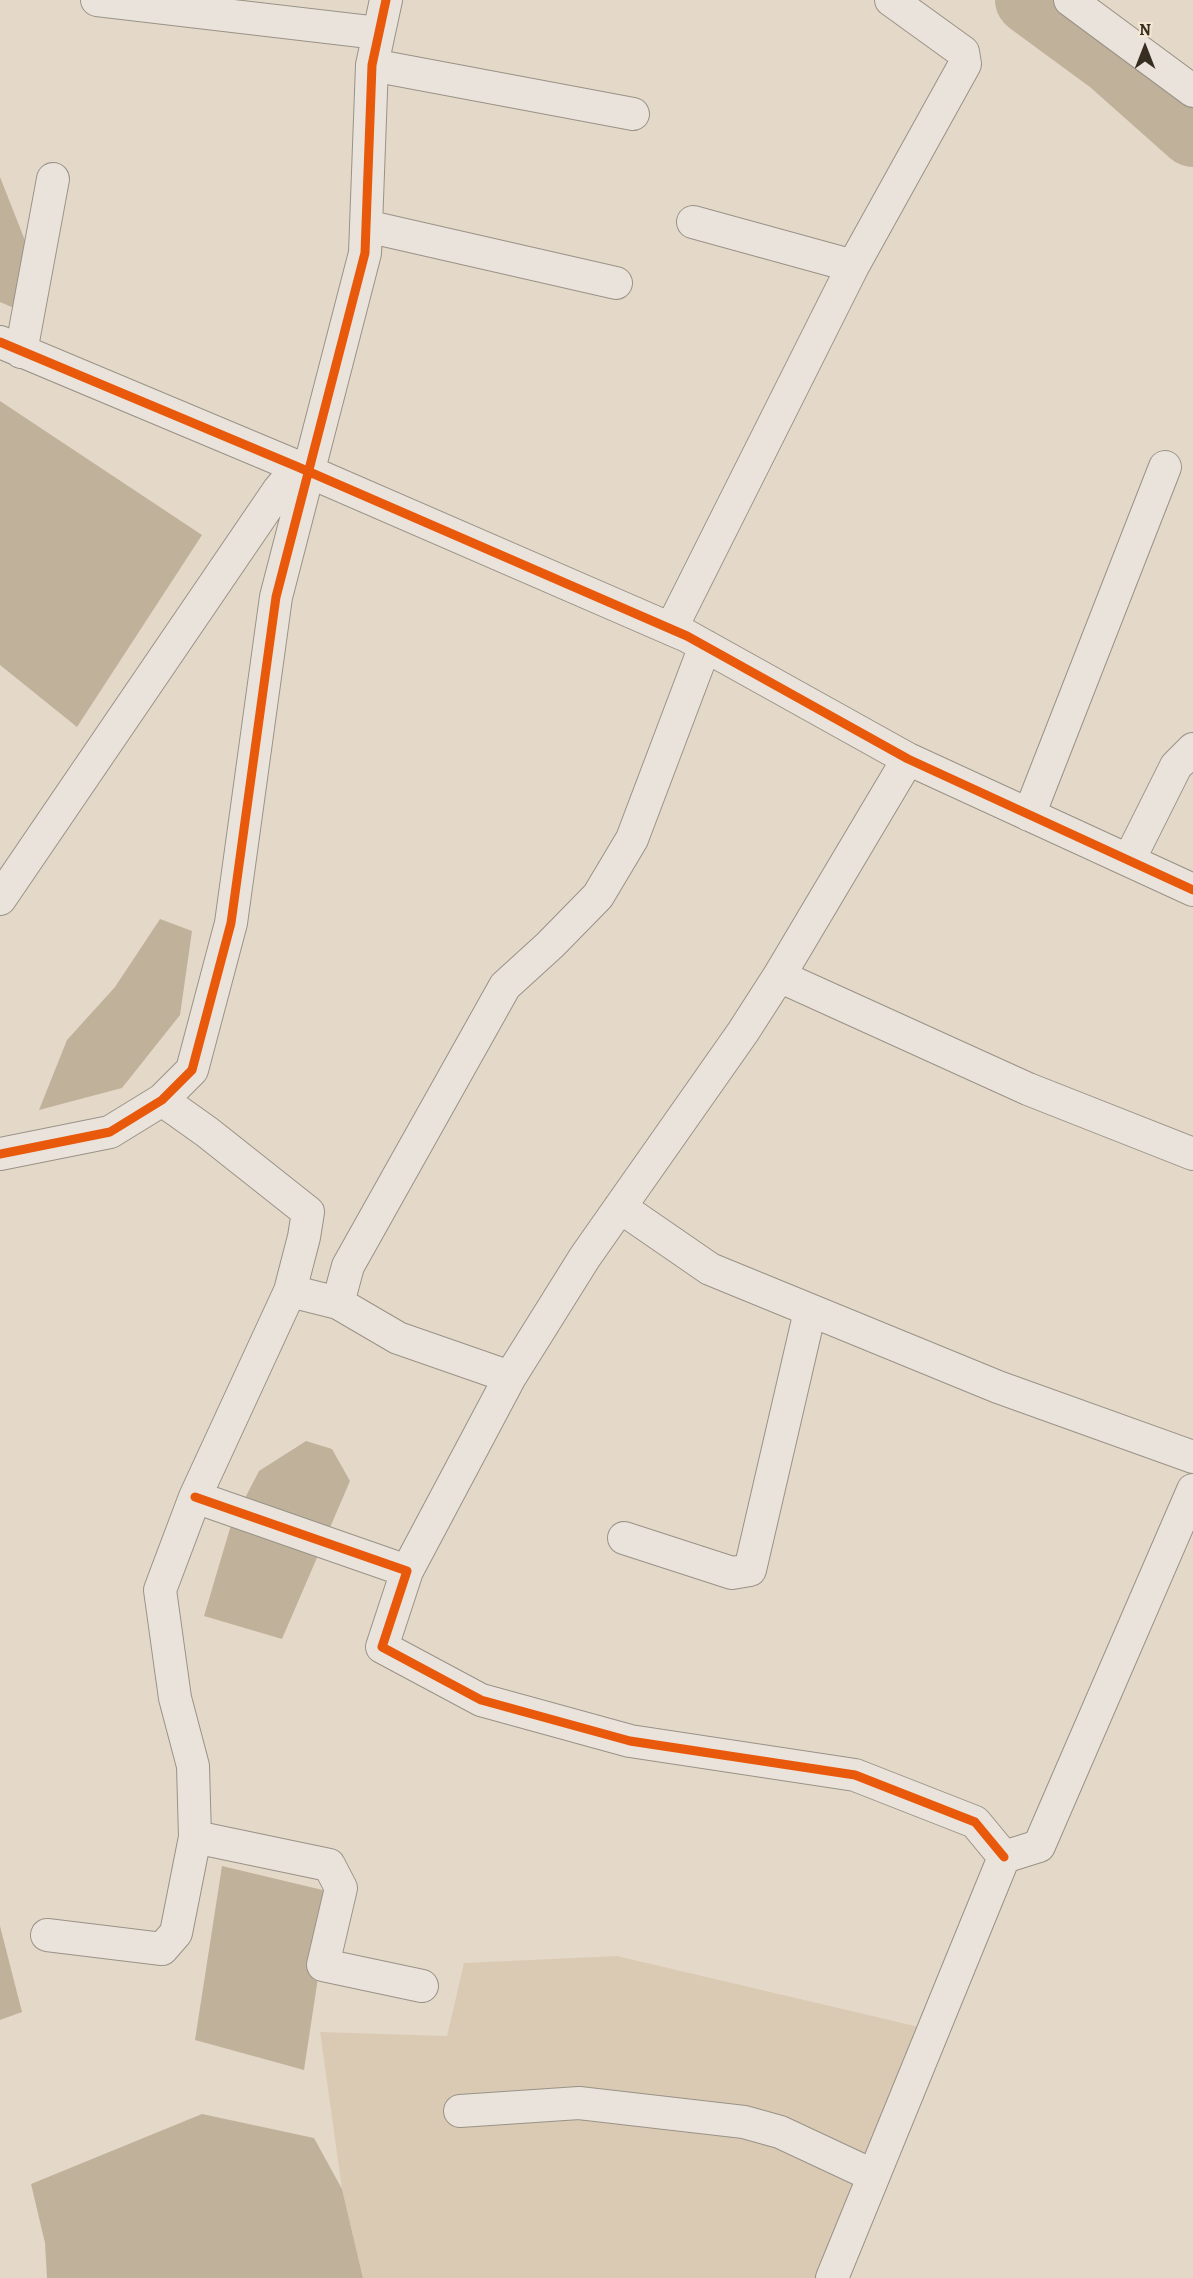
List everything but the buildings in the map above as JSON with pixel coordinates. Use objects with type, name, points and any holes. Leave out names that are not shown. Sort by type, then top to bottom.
[{"type":"street","points":[[97,0],[378,33]]},
{"type":"street","points":[[0,1154],[111,1132],[162,1100],[192,1070],[231,923],[276,597],[303,470],[365,253],[372,65],[386,0]]},
{"type":"street","points":[[671,629],[853,266],[965,64],[963,51],[891,0]]},
{"type":"street","points":[[1070,0],[1193,91]]},
{"type":"street","points":[[372,65],[633,114]]},
{"type":"street","points":[[53,178],[11,347],[671,629],[908,759],[1193,890]]},
{"type":"street","points":[[693,222],[853,266]]},
{"type":"street","points":[[366,226],[616,283]]},
{"type":"street","points":[[1029,815],[1166,467]]},
{"type":"street","points":[[0,899],[278,491],[303,470]]},
{"type":"street","points":[[338,1303],[348,1266],[505,986],[598,897],[632,839],[705,646]]},
{"type":"street","points":[[1129,860],[1176,766],[1193,749]]},
{"type":"street","points":[[908,759],[779,976],[585,1257],[510,1377],[407,1571],[382,1647],[481,1700],[630,1741],[855,1775],[975,1822],[1004,1857]]},
{"type":"street","points":[[779,976],[1028,1089],[1193,1154]]},
{"type":"street","points":[[47,1935],[162,1949],[176,1933],[195,1837],[194,1766],[175,1698],[160,1590],[208,1501],[290,1291],[308,1212],[207,1132],[162,1100]]},
{"type":"street","points":[[620,1207],[710,1269],[998,1387],[1193,1457]]},
{"type":"street","points":[[290,1291],[338,1303],[398,1338],[510,1377]]},
{"type":"street","points":[[624,1538],[732,1573],[750,1570],[810,1311]]},
{"type":"street","points":[[1004,1857],[1039,1846],[1193,1490]]},
{"type":"street","points":[[208,1501],[407,1571]]},
{"type":"street","points":[[195,1837],[329,1865],[341,1888],[322,1965],[422,1986]]},
{"type":"street","points":[[832,2278],[872,2175],[1004,1857]]},
{"type":"street","points":[[460,2111],[579,2103],[744,2122],[780,2132],[872,2175]]},
{"type":"shaded area","points":[[0,177],[26,243],[14,308],[0,302]]},
{"type":"shaded area","points":[[0,401],[202,535],[77,727],[0,665]]},
{"type":"shaded area","points":[[160,919],[192,931],[180,1015],[122,1088],[39,1110],[67,1040],[115,987]]},
{"type":"shaded area","points":[[306,1441],[332,1449],[350,1481],[282,1639],[204,1616],[231,1525],[259,1471]]},
{"type":"shaded area","points":[[222,1866],[331,1892],[304,2070],[195,2040]]},
{"type":"shaded area","points":[[0,1926],[22,2012],[0,2020]]},
{"type":"shaded area","points":[[617,1956],[932,2030],[832,2278],[363,2278],[342,2189],[320,2032],[447,2036],[464,1963]]},
{"type":"shaded area","points":[[202,2114],[314,2138],[342,2189],[363,2278],[47,2278],[45,2243],[31,2184]]},
{"type":"waterway","points":[[1029,0],[1112,61],[1193,133]]},
{"type":"cycle path","points":[[0,1154],[110,1132],[162,1100],[192,1070],[231,923],[276,597],[365,253],[372,65],[386,0]]},
{"type":"cycle path","points":[[0,342],[298,467],[687,636],[908,759],[1193,890]]},
{"type":"cycle path","points":[[195,1497],[407,1571],[382,1647],[481,1700],[630,1741],[855,1775],[975,1822],[1004,1857]]}]
